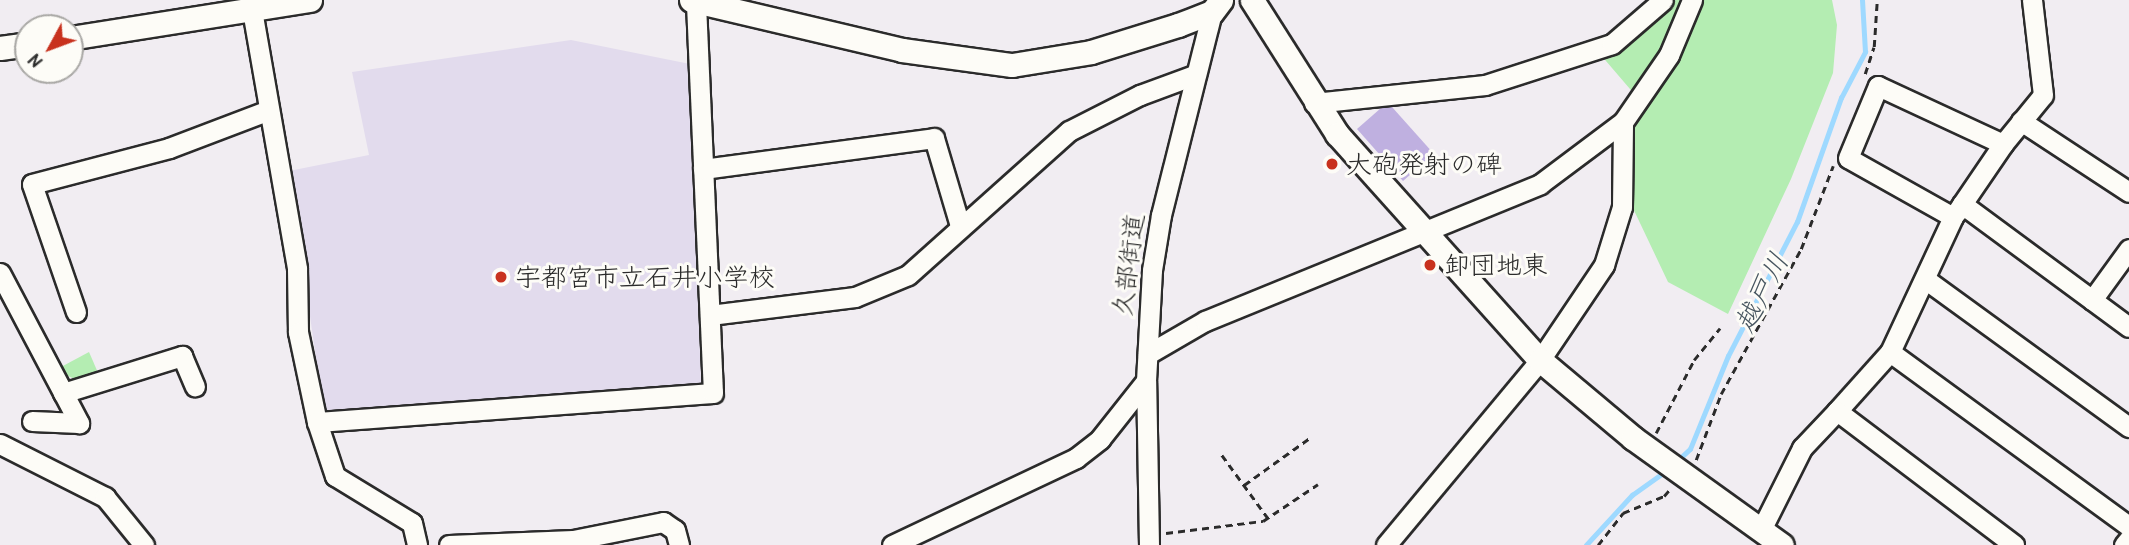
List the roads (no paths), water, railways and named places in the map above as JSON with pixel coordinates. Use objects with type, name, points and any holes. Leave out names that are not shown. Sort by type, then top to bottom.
[{"type":"street","points":[[84,35],[256,6],[310,0]]},
{"type":"street","points":[[1252,0],[1314,103],[1423,234],[1540,360],[1649,449],[1782,545]]},
{"type":"street","points":[[1314,103],[1485,85],[1612,44],[1663,0]]},
{"type":"street","points":[[1148,354],[1205,321],[1540,184],[1623,122],[1669,55],[1692,0]]},
{"type":"street","points":[[1761,530],[1802,448],[1890,352],[1958,211],[2003,144],[2043,95],[2032,0]]},
{"type":"street","points":[[317,422],[713,393],[703,169],[700,1],[902,50],[1012,65],[1090,52],[1217,6]]},
{"type":"street","points":[[256,6],[269,110],[297,269],[298,332],[317,422],[335,476],[412,523],[416,545]]},
{"type":"street","name":"久部街道","points":[[1149,540],[1146,381],[1149,301],[1161,215],[1194,75],[1217,6]]},
{"type":"street","points":[[710,315],[855,298],[908,275],[1069,131],[1140,95],[1194,75]]},
{"type":"street","points":[[2003,144],[1878,86],[1848,158],[1958,211],[2129,327]]},
{"type":"street","points":[[76,312],[32,184],[169,148],[269,110]]},
{"type":"street","points":[[2021,121],[2129,192]]},
{"type":"street","points":[[1386,545],[1540,360],[1604,265],[1622,207],[1623,122]]},
{"type":"street","points":[[703,169],[934,138],[960,226]]},
{"type":"street","points":[[2092,300],[2129,249]]},
{"type":"street","points":[[0,273],[79,423],[32,421]]},
{"type":"street","points":[[1925,279],[2129,427]]},
{"type":"street","points":[[1890,352],[2129,526]]},
{"type":"street","points":[[63,393],[182,356],[194,386]]},
{"type":"street","points":[[892,545],[1053,471],[1100,439],[1146,381]]},
{"type":"street","points":[[1837,411],[2014,545]]},
{"type":"street","points":[[0,444],[105,497],[144,545]]},
{"type":"street","points":[[449,545],[573,540],[663,522],[676,530],[679,545]]},
{"type":"street","points":[[2124,545],[2129,538]]},
{"type":"waterway","name":"越戸川","points":[[1676,462],[1690,449],[1728,356],[1797,222],[1841,98],[1865,52],[1862,0]]},
{"type":"waterway","name":"越戸川","points":[[1586,545],[1632,495],[1667,470]]},
{"type":"place","name":"大砲発射の碑","points":[[1332,164]]},
{"type":"place","name":"卸団地東","points":[[1430,265]]},
{"type":"place","name":"宇都宮市立石井小学校","points":[[501,277]]}]
